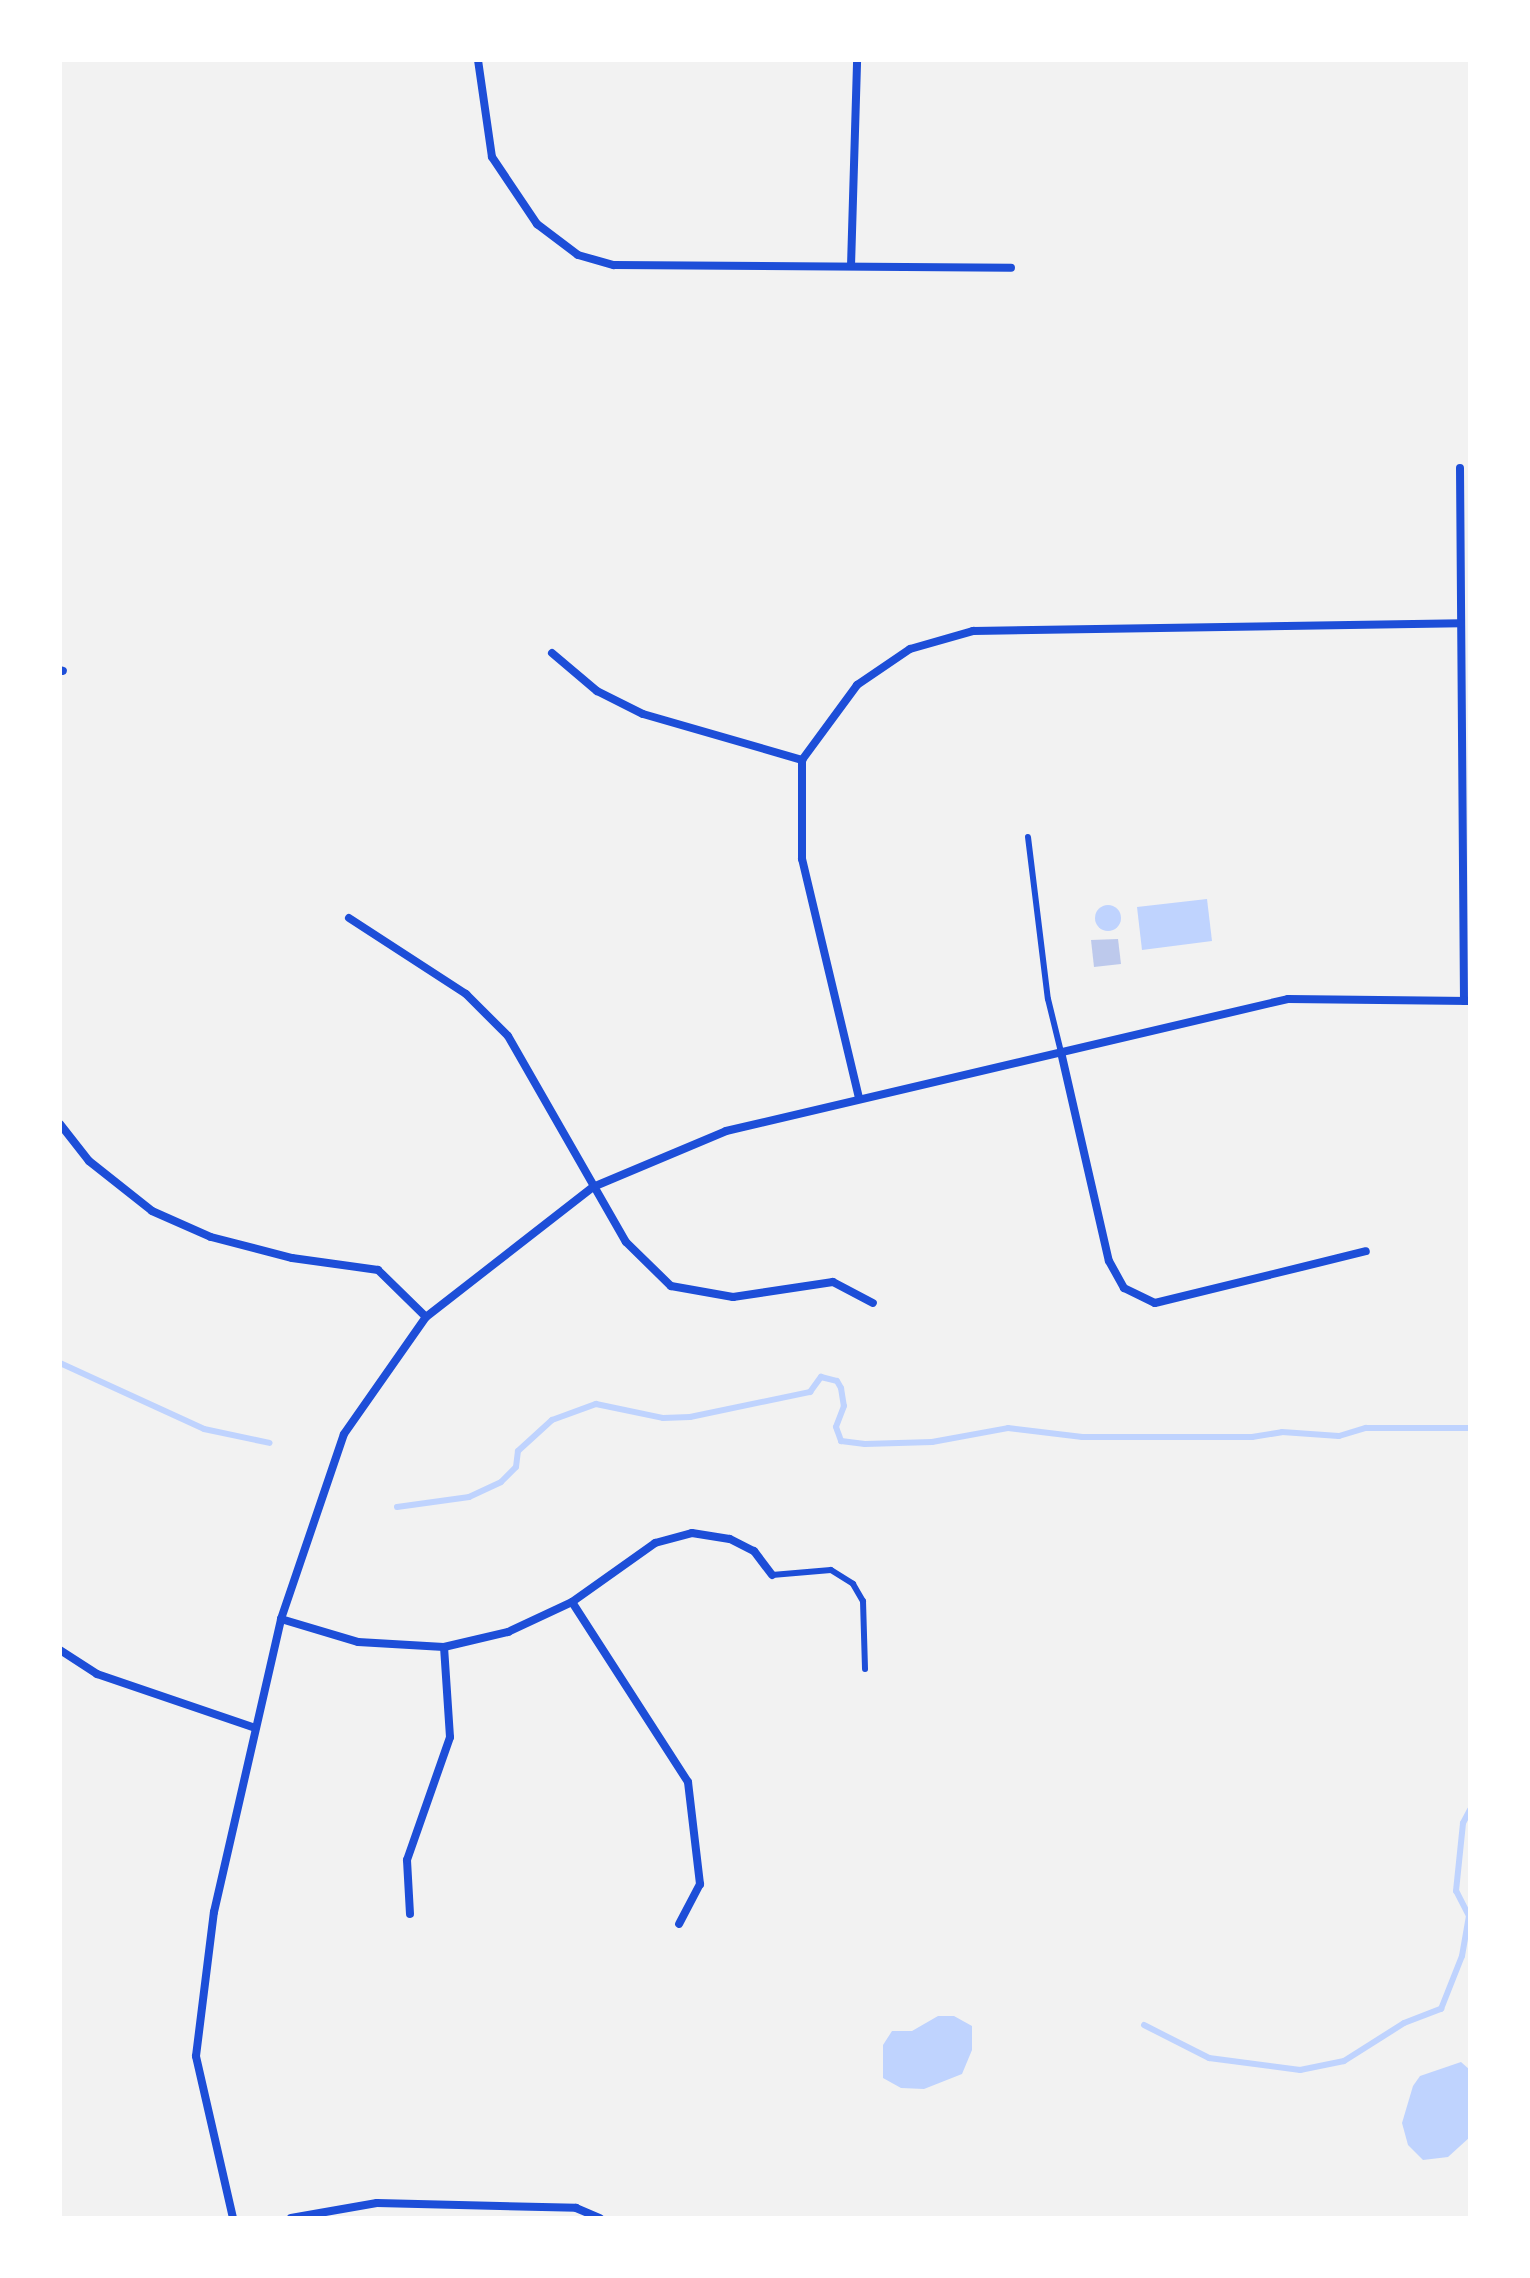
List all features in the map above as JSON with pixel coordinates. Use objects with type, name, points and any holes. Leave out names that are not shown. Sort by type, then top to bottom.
[{"type":"street","points":[[478,60],[492,157],[537,224],[578,255],[614,265],[1011,268]]},
{"type":"street","points":[[851,266],[857,60]]},
{"type":"street","points":[[233,2218],[196,2056],[214,1912],[253,1727],[281,1619],[344,1434],[426,1317],[593,1187],[726,1131],[1288,999],[1467,1001],[1460,468]]},
{"type":"street","points":[[859,1098],[802,859],[802,760],[857,685],[910,649],[973,631],[1461,623]]},
{"type":"street","points":[[552,653],[597,691],[643,714],[802,760]]},
{"type":"street","points":[[349,918],[466,994],[508,1036],[626,1242],[671,1286],[733,1297],[833,1282],[873,1303]]},
{"type":"street","points":[[1061,1052],[1109,1261],[1124,1288],[1155,1303],[1366,1251]]},
{"type":"street","points":[[60,1124],[89,1161],[152,1211],[211,1237],[278,1255],[378,1270],[426,1317]]},
{"type":"street","points":[[281,1619],[358,1642],[444,1647],[508,1632],[572,1602],[655,1543],[692,1533],[730,1539],[754,1551],[772,1575]]},
{"type":"street","points":[[572,1602],[688,1782],[700,1884],[679,1924]]},
{"type":"street","points":[[410,1914],[407,1860],[450,1737],[444,1647]]},
{"type":"street","points":[[60,1650],[97,1674],[253,1727]]},
{"type":"street","points":[[291,2218],[377,2203],[576,2208],[600,2218]]},
{"type":"lane","points":[[1028,837],[1048,999],[1061,1052]]},
{"type":"lane","points":[[772,1575],[831,1570],[853,1584],[863,1601],[865,1669]]},
{"type":"water","points":[[1207,899],[1212,941],[1142,950],[1137,907]]},
{"type":"water","points":[[1108,905],[1117,909],[1121,918],[1117,927],[1108,931],[1099,927],[1095,918],[1099,909]]},
{"type":"water","points":[[938,2016],[954,2016],[972,2026],[972,2050],[962,2074],[924,2089],[901,2088],[883,2078],[883,2045],[892,2031],[912,2031]]},
{"type":"water","points":[[1461,2062],[1470,2070],[1470,2137],[1448,2157],[1423,2160],[1408,2145],[1402,2123],[1413,2086],[1420,2076]]},
{"type":"building","points":[[1118,939],[1121,964],[1094,967],[1091,940]]},
{"type":"waterway","points":[[60,1363],[204,1429],[270,1443]]},
{"type":"waterway","points":[[397,1507],[469,1497],[501,1482],[516,1467],[518,1451],[552,1420],[596,1404],[663,1418],[690,1417],[810,1392],[821,1377],[837,1381],[841,1388],[844,1406],[836,1427],[841,1441],[865,1444],[932,1442],[1008,1428],[1082,1437],[1252,1437],[1282,1432],[1339,1436],[1366,1428],[1470,1428]]},
{"type":"waterway","points":[[1144,2025],[1209,2058],[1300,2070],[1344,2061],[1404,2023],[1441,2009],[1462,1956],[1469,1916],[1456,1891],[1463,1823],[1470,1810]]}]
